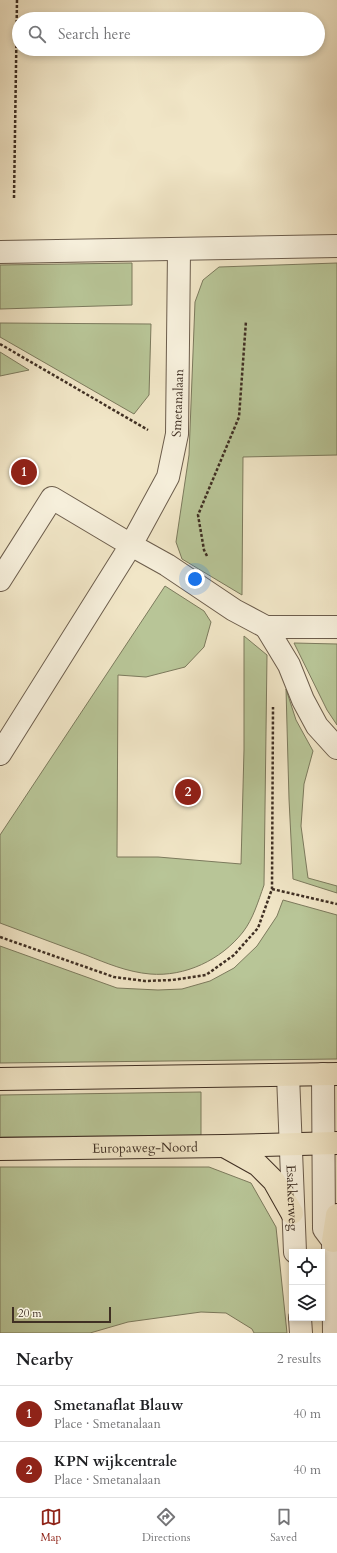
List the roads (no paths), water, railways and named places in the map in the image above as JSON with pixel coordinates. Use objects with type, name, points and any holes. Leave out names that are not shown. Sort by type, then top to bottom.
[{"type":"main road","points":[[0,1079],[330,1074]]},
{"type":"main road","name":"Europaweg-Noord","points":[[0,1149],[330,1143]]},
{"type":"main road","points":[[224,1146],[258,1165],[274,1181],[292,1213]]},
{"type":"main road","points":[[333,1241],[337,1215]]},
{"type":"street","points":[[0,252],[337,246]]},
{"type":"street","name":"Smetanalaan","points":[[0,754],[131,545],[168,477],[178,434],[179,250]]},
{"type":"street","points":[[0,580],[52,498],[167,565],[234,610],[266,627],[337,627]]},
{"type":"street","points":[[266,627],[289,665],[317,726],[337,748]]},
{"type":"street","points":[[330,1074],[330,1143],[324,1229],[333,1241],[334,1333]]},
{"type":"street","points":[[288,1075],[290,1144]]},
{"type":"street","name":"Esakkerweg","points":[[290,1144],[295,1249]]},
{"type":"street","points":[[300,1321],[301,1333]]},
{"type":"place","name":"Smetanaflat Blauw","points":[[24,472]]},
{"type":"place","name":"KPN wijkcentrale","points":[[188,792]]}]
